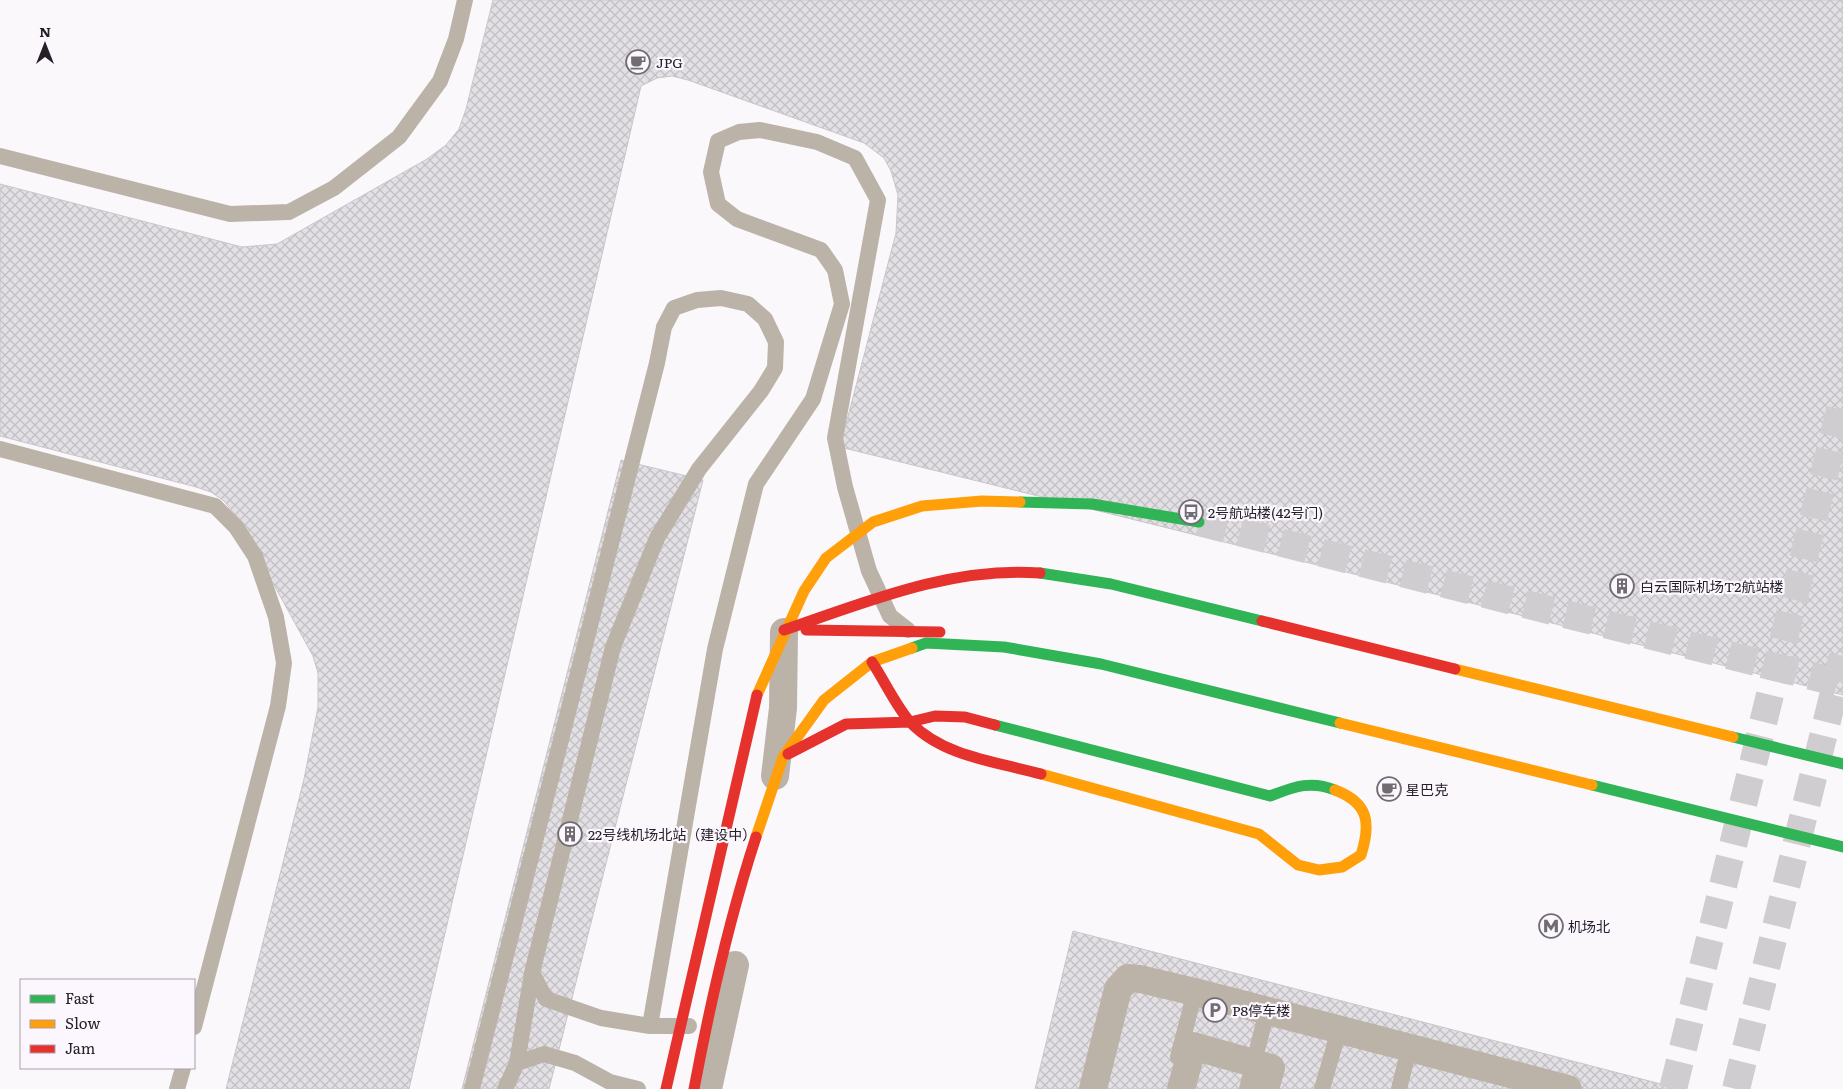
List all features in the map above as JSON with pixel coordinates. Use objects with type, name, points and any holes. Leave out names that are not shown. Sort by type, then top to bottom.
[{"type":"street","points":[[666,1089],[755,702],[784,630],[804,591],[826,558],[873,522],[922,506],[982,501],[1092,504],[1199,522]]},
{"type":"street","points":[[784,630],[892,594],[943,580],[1002,572],[1061,575],[1111,584],[1843,764]]},
{"type":"street","points":[[784,630],[956,632]]},
{"type":"street","points":[[708,1089],[764,838],[776,771],[783,708],[784,630]]},
{"type":"street","points":[[694,1089],[706,1026],[745,870],[783,757],[824,700],[872,662],[926,644],[1004,647],[1101,664],[1843,847]]},
{"type":"street","points":[[783,757],[846,724],[910,722],[934,716],[965,717],[1270,796],[1295,787],[1320,784],[1346,794],[1364,810],[1368,833],[1361,854],[1342,867],[1319,870],[1298,865],[1259,834],[953,750],[928,738],[910,722],[872,662]]},
{"type":"street","points":[[1093,1089],[1118,989],[1122,982],[1128,978],[1196,992],[1565,1089]]},
{"type":"street","points":[[1181,1089],[1193,1046],[1270,1068],[1265,1089]]},
{"type":"lane","points":[[0,156],[230,214],[289,212],[334,188],[399,137],[440,81],[456,39],[465,0]]},
{"type":"lane","points":[[650,1026],[715,649],[756,484],[812,400],[842,304],[835,270],[822,250],[737,219],[718,204],[711,172],[718,142],[739,132],[760,130],[818,142],[856,158],[878,200],[835,438],[845,487],[869,571],[890,616],[926,644]]},
{"type":"lane","points":[[472,1089],[657,363],[664,327],[674,308],[697,300],[721,298],[748,304],[765,319],[776,342],[775,368],[761,391],[699,469],[657,538],[613,647],[532,973],[517,1063],[505,1089]]},
{"type":"lane","points":[[0,448],[215,506],[236,527],[254,556],[276,617],[284,663],[278,706],[195,1023]]},
{"type":"lane","points":[[532,973],[546,999],[601,1018],[650,1026],[706,1026]]},
{"type":"lane","points":[[1169,1089],[1196,992]]},
{"type":"lane","points":[[1247,1089],[1266,1011]]},
{"type":"lane","points":[[1322,1089],[1339,1030]]},
{"type":"lane","points":[[1399,1089],[1410,1049]]},
{"type":"lane","points":[[517,1063],[544,1054],[575,1063],[610,1082],[638,1089]]},
{"type":"lane","points":[[178,1089],[183,1069]]},
{"type":"building","name":"白云国际机场T2航站楼","points":[[493,0],[1843,0],[1843,695],[840,447],[896,233],[898,195],[891,171],[884,158],[864,143],[688,80],[672,76],[657,78],[641,86],[409,1089],[226,1089],[304,779],[318,707],[318,673],[313,656],[236,516],[224,501],[211,492],[196,487],[0,436],[0,184],[242,247],[277,244],[427,159],[446,145],[459,129],[466,109]]},
{"type":"building","name":"22号线机场北站（建设中）","points":[[621,460],[703,480],[549,1089],[462,1089]]},
{"type":"building","name":"P8停车楼","points":[[1073,931],[1680,1089],[1035,1089]]},
{"type":"tunnel","points":[[1673,1089],[1843,398]]},
{"type":"tunnel","points":[[1199,522],[1843,684]]},
{"type":"tunnel","points":[[1736,1089],[1843,656]]},
{"type":"traffic: fast","points":[[1020,502],[1092,504],[1199,522]]},
{"type":"traffic: fast","points":[[1040,573],[1111,584],[1262,621]]},
{"type":"traffic: fast","points":[[912,648],[926,643],[1004,647],[1101,664],[1340,723]]},
{"type":"traffic: fast","points":[[995,725],[1270,796],[1310,785],[1318,785],[1335,790]]},
{"type":"traffic: fast","points":[[1733,737],[1843,764]]},
{"type":"traffic: fast","points":[[1592,785],[1843,847]]},
{"type":"traffic: slow","points":[[757,695],[804,591],[826,558],[873,522],[922,506],[982,501],[1020,502]]},
{"type":"traffic: slow","points":[[756,837],[783,757],[824,700],[872,662],[912,648]]},
{"type":"traffic: slow","points":[[1455,669],[1733,737]]},
{"type":"traffic: slow","points":[[1340,723],[1592,785]]},
{"type":"traffic: slow","points":[[1041,774],[1259,834],[1298,865],[1319,870],[1342,867],[1361,855],[1364,844],[1366,824],[1361,808],[1355,801],[1335,790]]},
{"type":"traffic: jam","points":[[784,630],[910,588],[974,575],[1007,572],[1040,573]]},
{"type":"traffic: jam","points":[[1262,621],[1455,669]]},
{"type":"traffic: jam","points":[[806,630],[940,632]]},
{"type":"traffic: jam","points":[[872,662],[906,717],[924,734],[939,744],[972,757],[1041,774]]},
{"type":"traffic: jam","points":[[666,1089],[757,695]]},
{"type":"traffic: jam","points":[[788,754],[846,724],[910,722],[935,716],[965,717],[995,725]]},
{"type":"traffic: jam","points":[[694,1089],[721,962],[737,899],[756,837]]},
{"type":"place","name":"JPG","points":[[638,62]]},
{"type":"place","name":"2号航站楼(42号门)","points":[[1191,512]]},
{"type":"place","name":"白云国际机场T2航站楼","points":[[1622,586]]},
{"type":"place","name":"星巴克","points":[[1389,789]]},
{"type":"place","name":"22号线机场北站（建设中）","points":[[570,834]]},
{"type":"place","name":"机场北","points":[[1551,926]]},
{"type":"place","name":"P8停车楼","points":[[1215,1010]]}]
